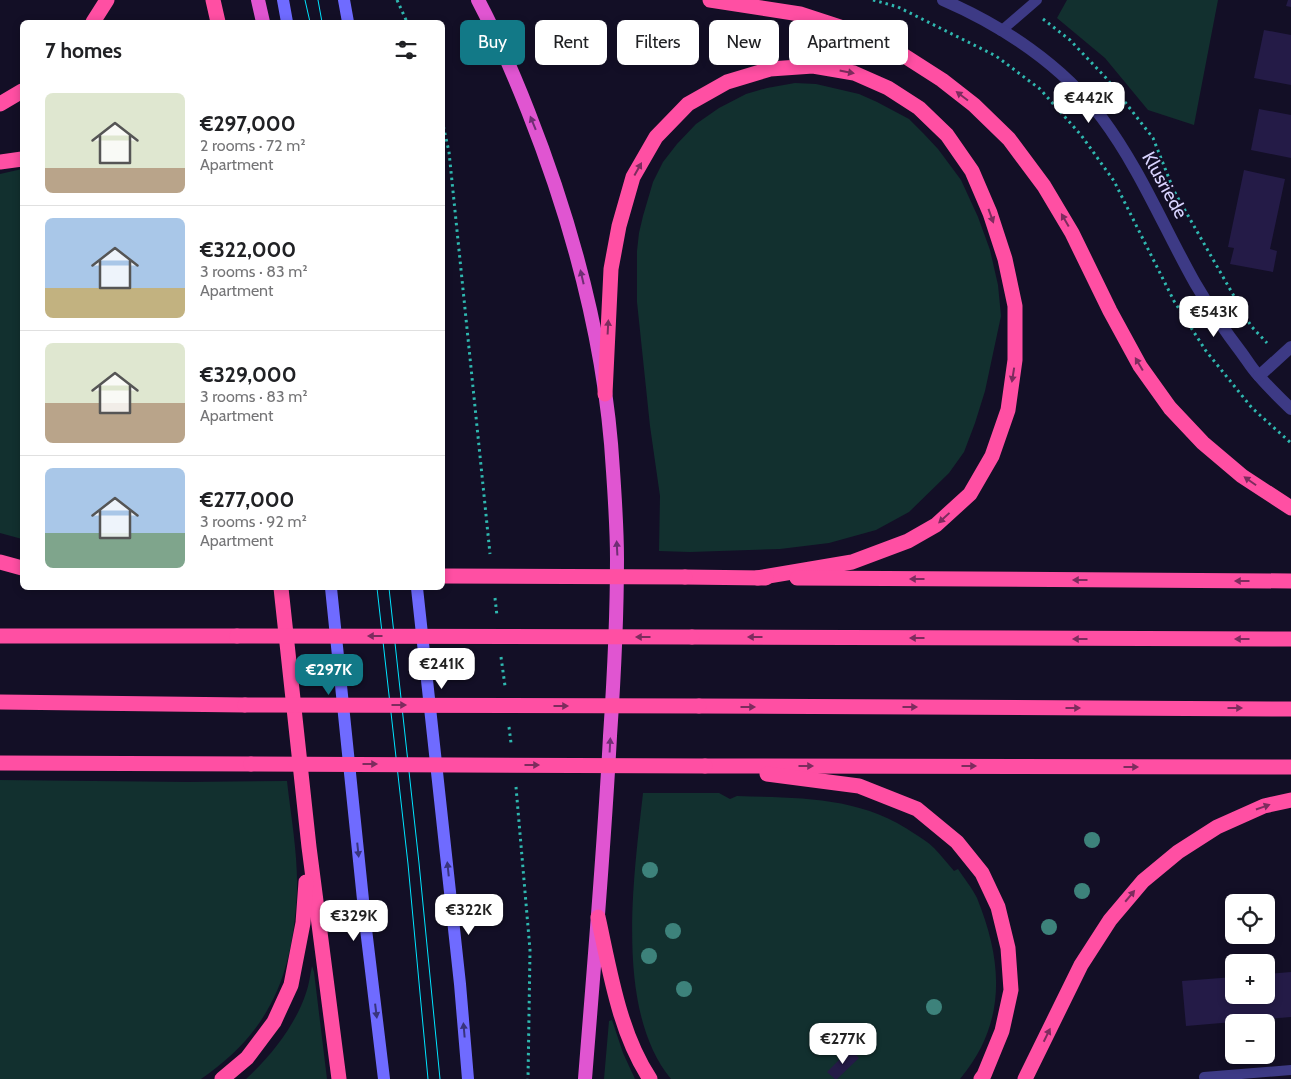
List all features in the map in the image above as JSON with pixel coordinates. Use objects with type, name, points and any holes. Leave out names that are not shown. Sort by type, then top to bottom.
[{"type":"highway","points":[[94,20],[108,0]]},
{"type":"highway","points":[[213,0],[218,20]]},
{"type":"highway","points":[[258,0],[262,20]]},
{"type":"highway","points":[[478,0],[493,28],[547,159],[573,242],[592,321],[605,394],[613,468],[618,558],[615,653],[604,833],[585,1079]]},
{"type":"highway","points":[[710,0],[800,14],[852,30],[903,55],[942,80],[974,105],[1009,139],[1044,186],[1072,233],[1110,311],[1140,366],[1170,408],[1204,443],[1242,476],[1291,508]]},
{"type":"highway","points":[[605,394],[611,269],[619,226],[633,177],[656,137],[688,104],[727,82],[770,69],[813,66],[854,73],[888,88],[919,108],[947,135],[972,171],[990,213],[1006,259],[1015,306],[1016,360],[1008,410],[992,456],[970,494],[936,525],[908,541],[852,562],[757,578]]},
{"type":"highway","points":[[0,104],[20,92]]},
{"type":"highway","points":[[0,162],[20,159]]},
{"type":"highway","points":[[0,562],[20,567]]},
{"type":"highway","points":[[0,573],[20,574]]},
{"type":"highway","points":[[445,576],[1291,581]]},
{"type":"highway","points":[[281,590],[309,847],[339,1079]]},
{"type":"highway","points":[[0,636],[1291,639]]},
{"type":"highway","points":[[0,702],[245,705],[1291,709]]},
{"type":"highway","points":[[0,763],[1291,767]]},
{"type":"highway","points":[[0,767],[33,764]]},
{"type":"highway","points":[[705,766],[859,786],[917,809],[957,842],[982,873],[998,907],[1008,948],[1011,990],[1002,1031],[981,1079]]},
{"type":"highway","points":[[1025,1079],[1081,965],[1110,920],[1143,881],[1178,852],[1217,826],[1264,806],[1291,800]]},
{"type":"highway","points":[[222,1079],[247,1058],[274,1022],[291,985],[303,923],[309,847]]},
{"type":"highway","points":[[598,917],[619,1009],[632,1048],[650,1079]]},
{"type":"main road","points":[[283,0],[287,20]]},
{"type":"main road","points":[[344,0],[348,20]]},
{"type":"main road","points":[[332,590],[366,929],[384,1079]]},
{"type":"main road","points":[[417,590],[460,984],[468,1079]]},
{"type":"street","name":"Klusriede","points":[[942,0],[965,10],[1001,30],[1039,56],[1064,77],[1102,118],[1144,184],[1195,283],[1226,333],[1259,376],[1291,408]]},
{"type":"street","points":[[1259,376],[1291,347]]},
{"type":"lane","points":[[1001,30],[1037,0]]},
{"type":"lane","points":[[1204,1077],[1291,1070]]},
{"type":"path","points":[[397,0],[406,20]]},
{"type":"path","points":[[873,0],[898,7],[996,56],[1040,89],[1081,135],[1114,181],[1174,301],[1206,351],[1252,408],[1291,443]]},
{"type":"path","points":[[445,134],[449,152],[490,555]]},
{"type":"path","points":[[494,594],[497,622]]},
{"type":"path","points":[[501,651],[505,689]]},
{"type":"path","points":[[508,718],[511,746]]},
{"type":"path","points":[[516,785],[530,950],[528,1079]]},
{"type":"green space","points":[[1067,0],[1218,0],[1194,125],[1148,110],[1105,58],[1057,18]]},
{"type":"green space","points":[[795,83],[816,84],[859,94],[909,119],[938,149],[961,180],[978,217],[990,250],[998,285],[1001,316],[985,391],[964,452],[949,473],[909,512],[876,530],[829,543],[780,549],[690,552],[659,551],[660,496],[650,426],[637,302],[637,251],[643,216],[653,182],[663,162],[696,124],[719,108],[746,94]]},
{"type":"green space","points":[[20,169],[20,538],[0,533],[0,174]]},
{"type":"green space","points":[[0,780],[287,781],[295,850],[297,891],[295,921],[283,974],[274,998],[261,1020],[245,1041],[225,1061],[201,1079],[0,1079]]},
{"type":"green space","points":[[643,793],[719,793],[730,799],[737,796],[784,797],[829,801],[852,806],[873,812],[915,834],[939,853],[954,871],[958,869],[977,898],[986,922],[992,945],[996,991],[993,1014],[986,1036],[975,1058],[960,1079],[671,1079],[653,1050],[641,1017],[635,980],[632,941],[633,902]]},
{"type":"green space","points":[[312,966],[327,1079],[246,1079],[273,1050],[289,1029],[306,993]]},
{"type":"green space","points":[[612,1020],[623,1053],[635,1079],[604,1079],[609,1021]]},
{"type":"building","points":[[1288,0],[1291,0],[1291,7],[1286,6]]},
{"type":"building","points":[[1264,30],[1291,35],[1291,85],[1254,78]]},
{"type":"building","points":[[1259,109],[1291,115],[1291,158],[1251,150]]},
{"type":"building","points":[[1244,170],[1285,179],[1270,249],[1277,251],[1273,272],[1230,264],[1234,248],[1228,247]]},
{"type":"building","points":[[1291,972],[1291,1017],[1275,1018],[1275,1014],[1225,1014],[1225,1023],[1186,1026],[1182,981],[1225,978],[1225,1004],[1275,1004],[1275,973]]},
{"type":"building","points":[[850,1049],[859,1058],[835,1079],[827,1072]]},
{"type":"tram line","points":[[305,0],[310,20]]},
{"type":"tram line","points":[[318,0],[322,20]]},
{"type":"tram line","points":[[377,590],[408,864],[428,1079]]},
{"type":"tram line","points":[[389,590],[440,1079]]}]
